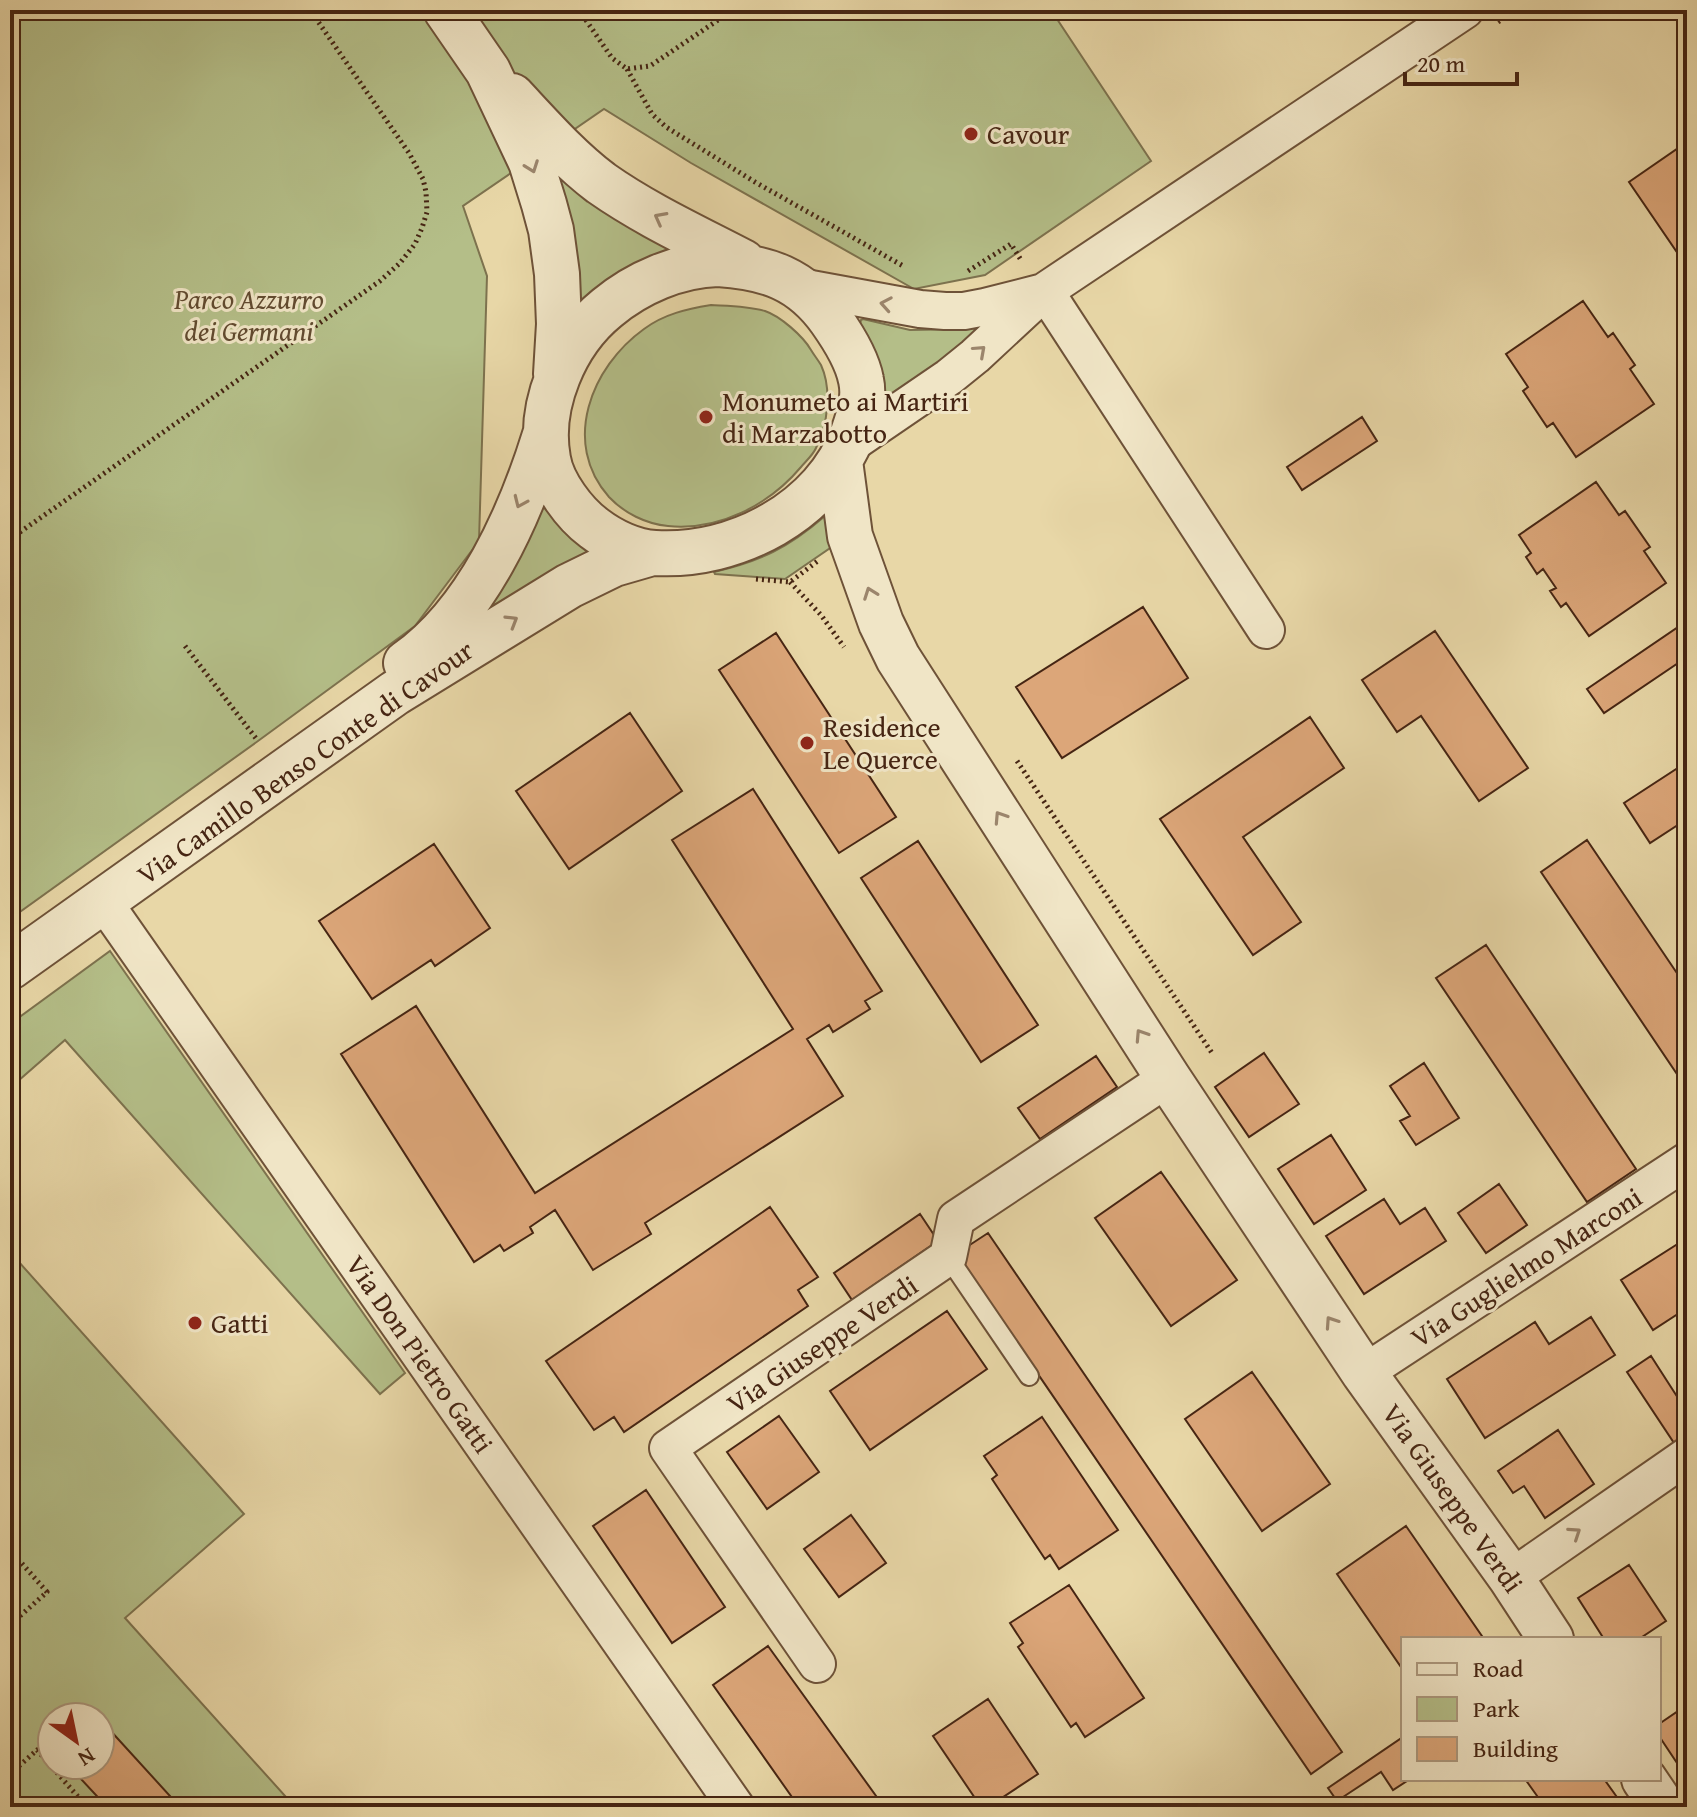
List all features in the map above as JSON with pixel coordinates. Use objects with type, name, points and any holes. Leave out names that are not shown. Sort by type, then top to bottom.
[{"type":"street","points":[[446,10],[488,71],[531,162],[551,230],[559,324],[555,384],[546,429],[548,462],[575,512],[614,541],[652,553],[698,552],[724,547],[766,528],[803,505],[816,492],[844,454],[860,413],[862,395],[861,379],[854,360],[836,326],[814,298],[773,272],[718,264],[681,269],[645,284],[608,307],[569,355],[555,384]]},
{"type":"street","points":[[844,454],[975,356],[1045,291],[1465,10]]},
{"type":"street","points":[[488,71],[560,146],[601,182],[634,204],[753,268]]},
{"type":"street","points":[[800,287],[945,311],[985,307],[1045,291]]},
{"type":"street","points":[[1045,291],[1266,630]]},
{"type":"street","name":"Via Camillo Benso Conte di Cavour","points":[[10,943],[430,644],[463,606],[499,546],[526,490],[546,429]]},
{"type":"street","name":"Via Giuseppe Verdi","points":[[844,454],[850,536],[881,623],[898,658],[1168,1078],[1364,1373],[1550,1637]]},
{"type":"street","name":"Via Camillo Benso Conte di Cavour","points":[[10,967],[395,693],[569,586],[614,564],[652,553]]},
{"type":"street","name":"Via Don Pietro Gatti","points":[[103,901],[736,1807]]},
{"type":"street","name":"Via Giuseppe Verdi","points":[[817,1664],[668,1448],[948,1257],[956,1219],[1168,1078]]},
{"type":"street","name":"Via Guglielmo Marconi","points":[[1364,1373],[1687,1161]]},
{"type":"street","points":[[1511,1578],[1687,1456]]},
{"type":"street","points":[[1645,1781],[1663,1807]]},
{"type":"lane","points":[[948,1257],[1029,1376]]},
{"type":"path","points":[[10,539],[380,281],[415,244],[427,212],[423,179],[409,153],[310,10]]},
{"type":"path","points":[[579,10],[612,58],[627,69],[652,114],[666,127],[755,182],[907,268]]},
{"type":"path","points":[[627,69],[650,66],[733,10]]},
{"type":"path","points":[[964,274],[1011,244],[1015,250]]},
{"type":"path","points":[[748,579],[790,582],[850,536]]},
{"type":"path","points":[[185,646],[258,741]]},
{"type":"path","points":[[1014,758],[1212,1053]]},
{"type":"path","points":[[10,1550],[47,1592],[10,1625]]},
{"type":"path","points":[[10,1774],[37,1750],[87,1807]]},
{"type":"green space","name":"Parco Azzurro dei Germani","points":[[10,10],[1051,10],[1151,161],[985,275],[914,289],[691,163],[604,109],[463,206],[487,276],[479,541],[415,626],[10,919]]},
{"type":"green space","points":[[546,159],[677,250],[575,316]]},
{"type":"green space","points":[[711,305],[765,311],[784,322],[803,339],[821,365],[827,385],[823,429],[816,448],[788,481],[742,513],[706,524],[668,526],[652,523],[621,508],[595,476],[587,453],[585,430],[589,407],[609,364],[644,329],[676,313]]},
{"type":"green space","points":[[863,319],[910,330],[967,329],[992,324],[883,406],[881,373],[860,324]]},
{"type":"green space","points":[[543,502],[565,531],[591,555],[463,642]]},
{"type":"green space","points":[[825,516],[833,546],[785,579],[715,574],[773,552],[799,537]]},
{"type":"green space","points":[[110,951],[405,1373],[380,1394],[65,1040],[10,1088],[10,1024]]},
{"type":"green space","points":[[10,1252],[244,1514],[125,1618],[295,1807],[10,1807]]},
{"type":"building","points":[[1687,142],[1687,267],[1629,182]]},
{"type":"building","points":[[1583,301],[1608,337],[1613,333],[1635,365],[1630,369],[1654,404],[1576,457],[1553,423],[1547,427],[1523,391],[1528,387],[1506,354]]},
{"type":"building","points":[[1362,417],[1377,441],[1302,490],[1287,467]]},
{"type":"building","points":[[1596,482],[1619,515],[1625,511],[1650,547],[1644,551],[1666,583],[1589,636],[1566,603],[1561,607],[1550,591],[1556,588],[1543,569],[1537,574],[1526,557],[1531,553],[1519,535]]},
{"type":"building","points":[[1143,607],[1188,678],[1062,758],[1016,687]]},
{"type":"building","points":[[1687,621],[1687,657],[1604,713],[1587,689]]},
{"type":"building","points":[[1435,631],[1528,768],[1479,801],[1421,716],[1397,732],[1362,680]]},
{"type":"building","name":"Residence Le Querce","points":[[776,633],[896,817],[839,853],[719,670]]},
{"type":"building","points":[[630,713],[682,791],[569,869],[516,791]]},
{"type":"building","points":[[1310,717],[1344,768],[1243,837],[1301,922],[1253,955],[1160,819]]},
{"type":"building","points":[[1687,762],[1687,819],[1650,843],[1624,803]]},
{"type":"building","points":[[753,789],[882,991],[865,1001],[870,1009],[833,1032],[829,1025],[807,1039],[843,1096],[645,1223],[651,1234],[593,1270],[555,1210],[530,1227],[533,1233],[504,1251],[500,1245],[474,1262],[341,1054],[416,1006],[535,1193],[793,1029],[672,840]]},
{"type":"building","points":[[1587,840],[1687,988],[1687,1089],[1541,872]]},
{"type":"building","points":[[918,841],[1038,1025],[981,1062],[861,878]]},
{"type":"building","points":[[434,844],[490,928],[435,966],[431,960],[372,999],[319,921]]},
{"type":"building","points":[[1486,945],[1636,1169],[1587,1202],[1436,978]]},
{"type":"building","points":[[1264,1053],[1299,1104],[1249,1137],[1215,1087]]},
{"type":"building","points":[[1096,1056],[1117,1087],[1040,1139],[1018,1108]]},
{"type":"building","points":[[1424,1063],[1459,1118],[1416,1145],[1400,1121],[1410,1116],[1390,1086]]},
{"type":"building","points":[[1331,1135],[1366,1190],[1314,1224],[1278,1169]]},
{"type":"building","points":[[1161,1172],[1237,1280],[1171,1326],[1095,1218]]},
{"type":"building","points":[[1499,1184],[1527,1225],[1486,1253],[1458,1213]]},
{"type":"building","points":[[1384,1199],[1400,1224],[1425,1208],[1446,1241],[1364,1294],[1326,1236]]},
{"type":"building","points":[[770,1207],[818,1277],[798,1290],[808,1306],[624,1432],[614,1417],[594,1430],[546,1361]]},
{"type":"building","points":[[920,1214],[938,1241],[852,1300],[834,1273]]},
{"type":"building","points":[[988,1233],[1342,1752],[1311,1774],[956,1254]]},
{"type":"building","points":[[1687,1238],[1687,1308],[1653,1330],[1621,1280]]},
{"type":"building","points":[[947,1311],[987,1369],[870,1450],[830,1391]]},
{"type":"building","points":[[1591,1317],[1615,1355],[1485,1438],[1447,1379],[1535,1322],[1549,1344]]},
{"type":"building","points":[[1651,1356],[1687,1412],[1687,1447],[1680,1452],[1627,1372]]},
{"type":"building","points":[[1252,1372],[1330,1484],[1262,1531],[1185,1419]]},
{"type":"building","points":[[779,1416],[819,1472],[767,1509],[727,1452]]},
{"type":"building","points":[[1042,1417],[1118,1530],[1059,1569],[1050,1555],[1045,1559],[992,1479],[997,1475],[984,1456]]},
{"type":"building","points":[[1558,1430],[1594,1484],[1545,1518],[1524,1486],[1513,1493],[1498,1471]]},
{"type":"building","points":[[646,1490],[725,1607],[672,1643],[593,1526]]},
{"type":"building","points":[[851,1515],[886,1563],[839,1597],[804,1549]]},
{"type":"building","points":[[1406,1526],[1483,1637],[1401,1637],[1401,1667],[1337,1574]]},
{"type":"building","points":[[1629,1565],[1666,1621],[1642,1637],[1603,1637],[1578,1598]]},
{"type":"building","points":[[1069,1585],[1144,1698],[1085,1737],[1076,1723],[1071,1727],[1018,1647],[1023,1643],[1010,1623]]},
{"type":"building","points":[[768,1646],[884,1807],[799,1807],[713,1685]]},
{"type":"building","points":[[988,1699],[1038,1774],[988,1807],[981,1807],[933,1736]]},
{"type":"building","points":[[1687,1705],[1687,1778],[1661,1739],[1661,1723]]},
{"type":"building","points":[[116,1737],[180,1807],[107,1807],[83,1781],[116,1781]]},
{"type":"building","points":[[1401,1738],[1401,1781],[1407,1781],[1393,1790],[1381,1772],[1337,1801],[1328,1788]]},
{"type":"building","points":[[1526,1781],[1605,1781],[1624,1807],[1545,1807]]},
{"type":"place","name":"Cavour","points":[[971,134]]},
{"type":"place","name":"Monumeto ai Martiri di Marzabotto","points":[[706,417]]},
{"type":"place","name":"Residence Le Querce","points":[[807,743]]},
{"type":"place","name":"Gatti","points":[[195,1323]]}]
